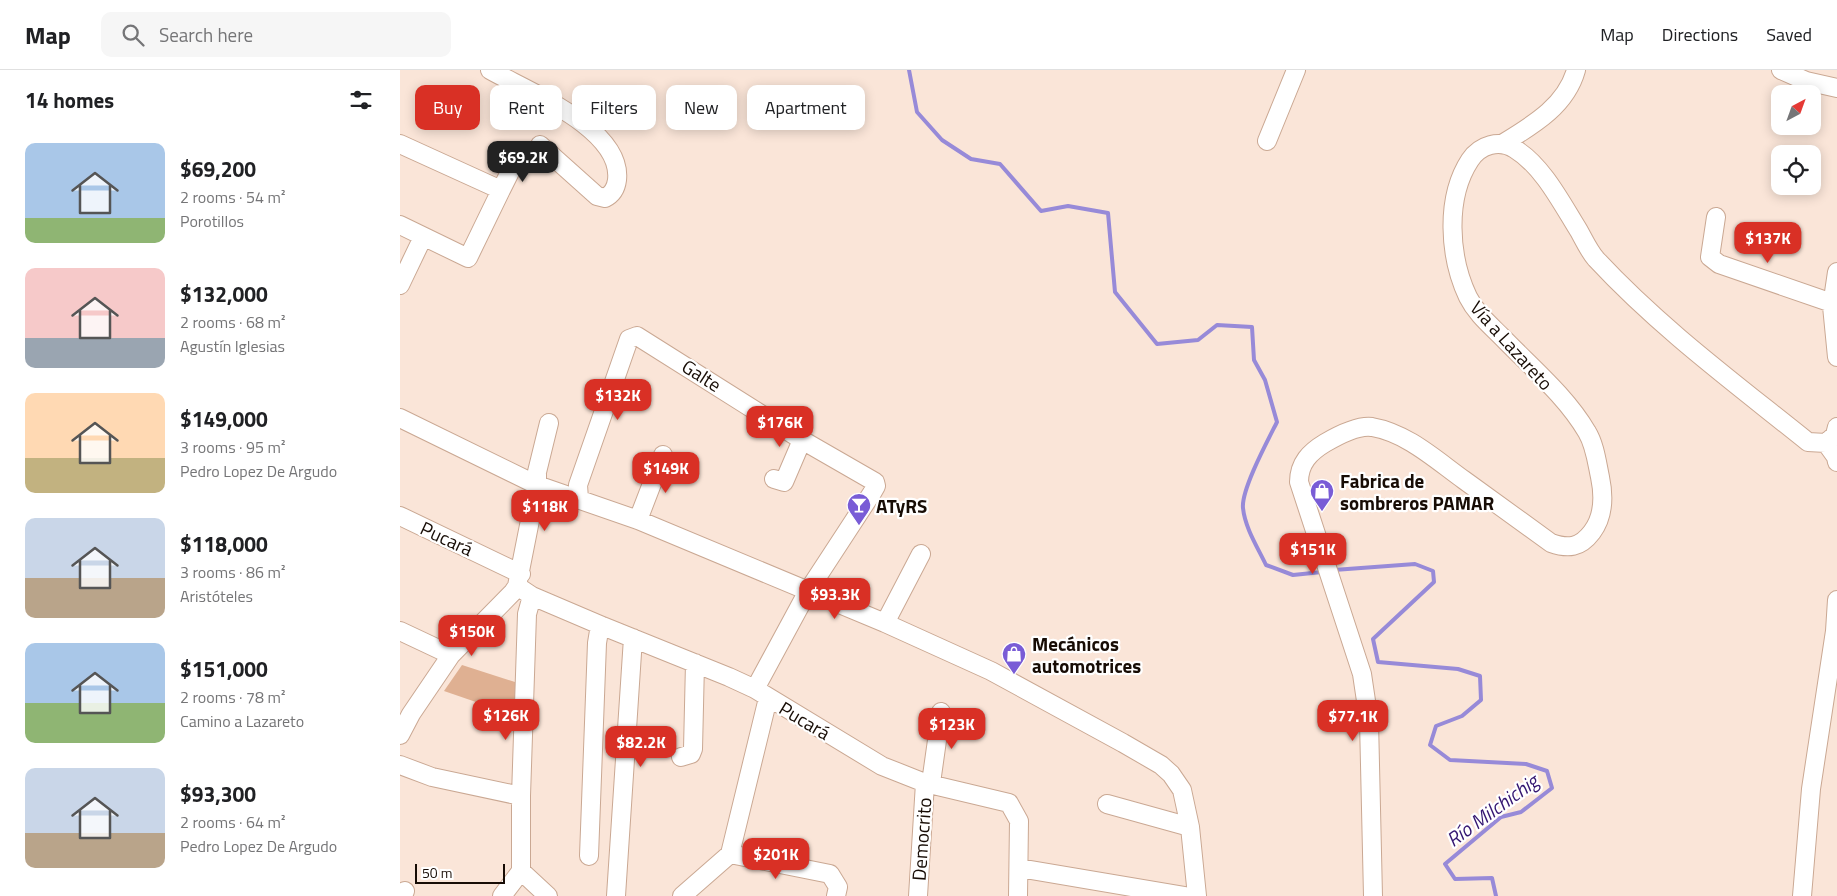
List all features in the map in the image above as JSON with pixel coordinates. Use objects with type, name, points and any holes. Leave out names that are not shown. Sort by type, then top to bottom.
[{"type":"street","points":[[490,70],[573,116],[602,140],[612,154],[618,169],[614,190],[605,198],[597,196],[540,145]]},
{"type":"street","points":[[1267,142],[1296,70]]},
{"type":"street","points":[[1502,144],[1558,105],[1572,84],[1576,70]]},
{"type":"street","points":[[1781,70],[1806,81],[1837,88]]},
{"type":"street","name":"Vía a Lazareto","points":[[1373,896],[1369,721],[1362,674],[1299,482],[1299,472],[1312,452],[1327,442],[1363,428],[1371,427],[1391,432],[1421,449],[1551,543],[1565,548],[1579,544],[1591,533],[1601,517],[1603,491],[1588,434],[1569,406],[1476,310],[1460,277],[1452,228],[1456,189],[1470,159],[1477,150],[1495,143],[1502,144]]},
{"type":"street","points":[[400,144],[502,190]]},
{"type":"street","points":[[1502,144],[1513,147],[1528,158],[1571,218],[1594,257],[1669,330],[1808,442],[1834,435],[1837,462]]},
{"type":"street","points":[[400,225],[468,258],[515,162]]},
{"type":"street","points":[[1716,217],[1710,257],[1719,264],[1832,303]]},
{"type":"street","points":[[400,285],[423,236]]},
{"type":"street","points":[[1837,272],[1832,303],[1837,357]]},
{"type":"street","name":"Galte","points":[[579,499],[578,485],[629,339],[637,336],[648,341],[802,440],[872,480],[876,486],[808,591],[761,693],[730,854]]},
{"type":"street","points":[[400,418],[537,485],[638,520],[886,623],[991,671],[1161,765],[1171,774],[1182,790],[1190,827],[1197,896]]},
{"type":"street","points":[[400,734],[405,712],[451,655],[514,592],[519,580],[537,485],[537,472],[548,423]]},
{"type":"street","points":[[774,479],[784,482],[802,440]]},
{"type":"street","points":[[638,520],[663,455]]},
{"type":"street","name":"Pucará","points":[[400,516],[519,580],[532,596],[761,693],[882,766],[928,783],[1009,803],[1019,821],[1018,896]]},
{"type":"street","points":[[886,623],[921,554]]},
{"type":"street","points":[[502,896],[521,872],[521,796],[528,614],[532,596]]},
{"type":"street","points":[[1802,896],[1811,789],[1836,635],[1837,600]]},
{"type":"street","points":[[589,856],[597,643],[600,625]]},
{"type":"street","points":[[400,631],[451,655]]},
{"type":"street","points":[[616,896],[633,638]]},
{"type":"street","points":[[681,757],[691,754],[693,749],[695,664]]},
{"type":"street","name":"Democrito","points":[[918,896],[928,783],[941,712]]},
{"type":"street","points":[[400,765],[432,777],[521,796]]},
{"type":"street","points":[[1107,804],[1190,827]]},
{"type":"street","points":[[682,896],[730,854],[830,874],[838,887],[836,896]]},
{"type":"street","points":[[1019,868],[1185,896]]},
{"type":"street","points":[[521,872],[548,896]]},
{"type":"shaded area","points":[[462,665],[518,683],[511,714],[444,691]]},
{"type":"waterway","name":"Río Milchichig","points":[[909,70],[917,112],[942,140],[971,159],[1000,164],[1041,211],[1068,206],[1108,213],[1115,292],[1157,344],[1198,340],[1217,325],[1252,327],[1254,360],[1265,380],[1277,422],[1246,490],[1243,508],[1246,523],[1266,565],[1293,575],[1322,572]]},
{"type":"waterway","name":"Río Milchichig","points":[[1334,570],[1415,564],[1433,571],[1434,582],[1373,639],[1378,662],[1458,669],[1480,676],[1481,700],[1462,716],[1436,726],[1430,745],[1450,760],[1526,764],[1547,771],[1552,788],[1521,812],[1501,817],[1445,864],[1455,879],[1492,878],[1496,896]]},
{"type":"place","name":"Fabrica de sombreros PAMAR","points":[[1322,512]]},
{"type":"place","name":"ATyRS","points":[[859,526]]},
{"type":"place","name":"Mecánicos automotrices","points":[[1014,675]]}]
